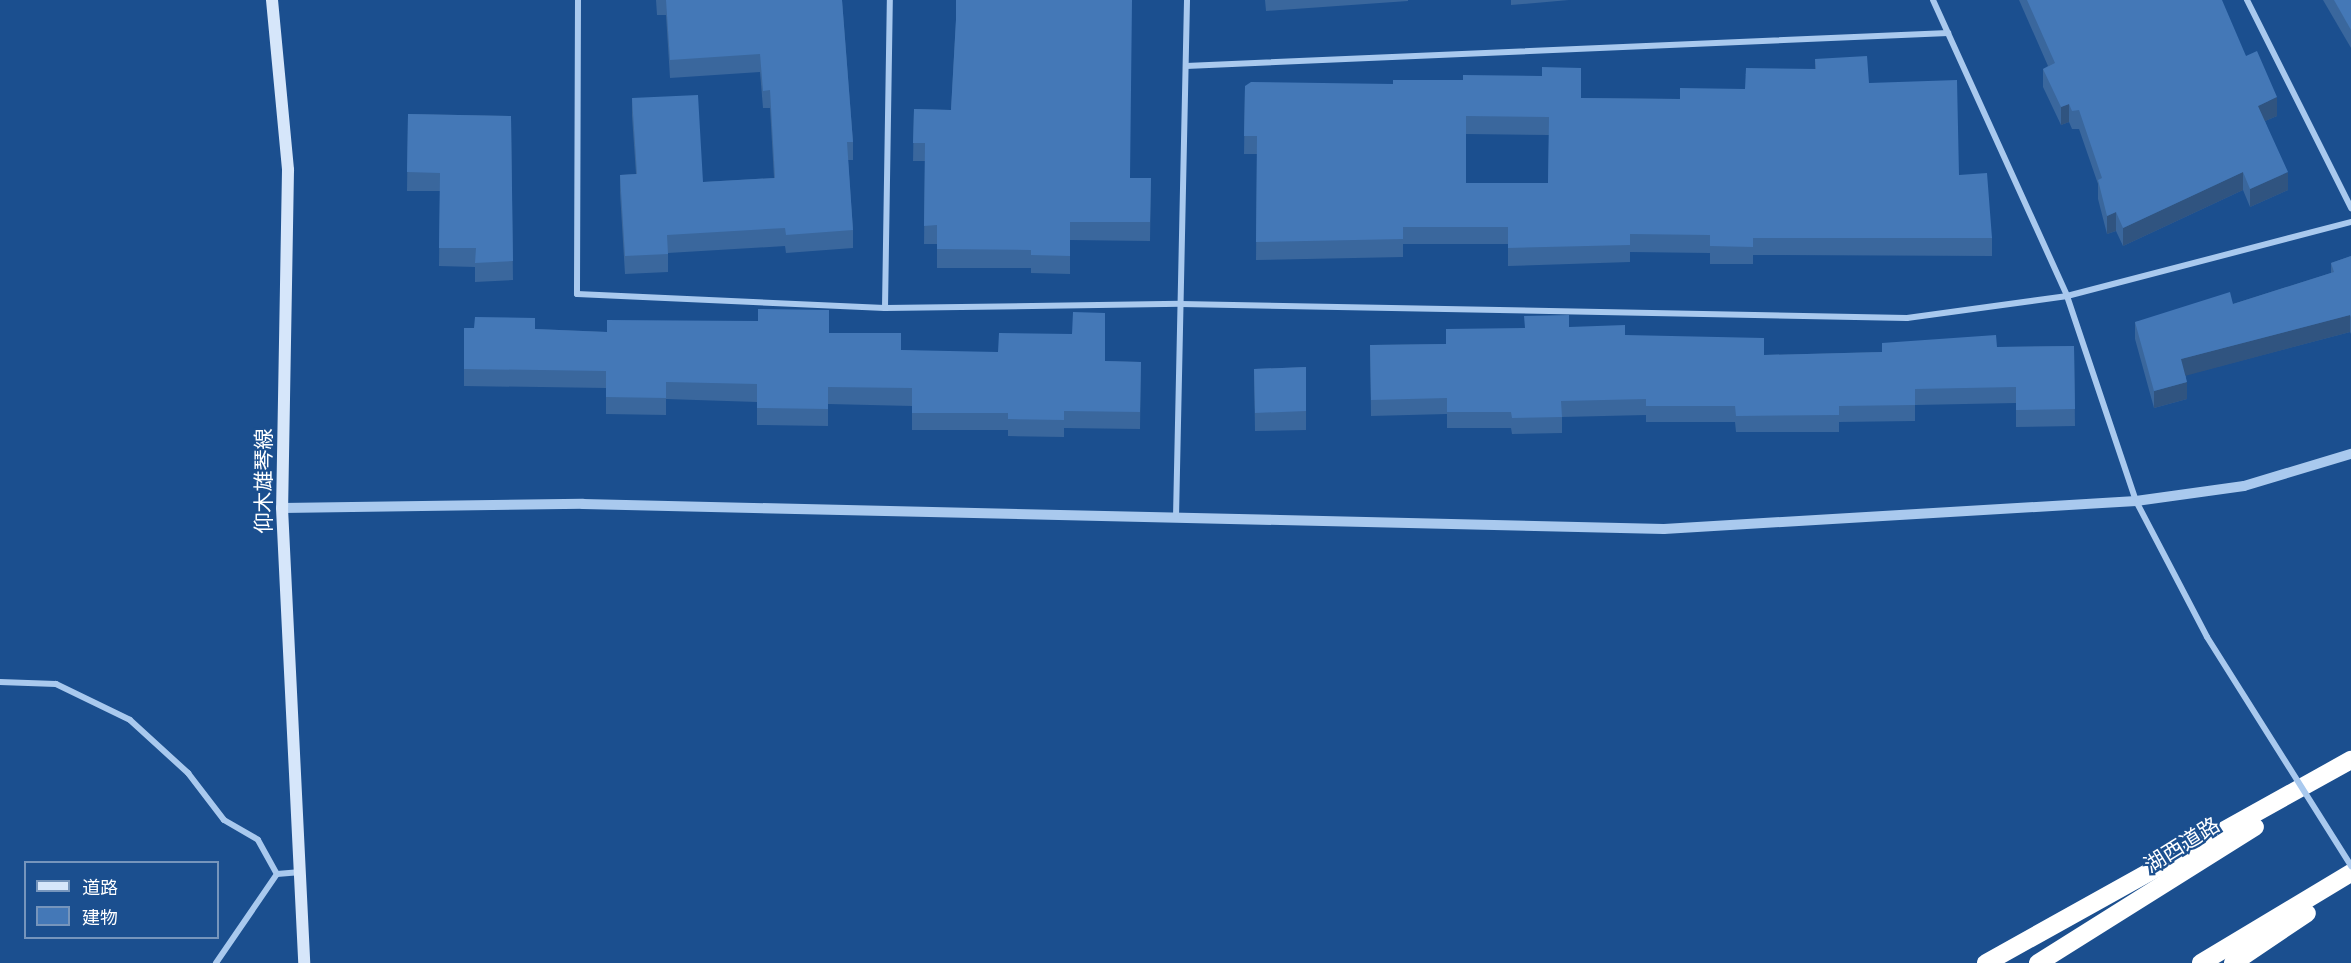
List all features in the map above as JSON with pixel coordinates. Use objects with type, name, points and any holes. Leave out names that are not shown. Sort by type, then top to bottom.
[{"type":"highway","points":[[1986,963],[2351,760]]},
{"type":"highway","name":"湖西道路","points":[[2038,963],[2351,766]]},
{"type":"highway","points":[[2201,963],[2351,873]]},
{"type":"highway","points":[[2233,963],[2351,884]]},
{"type":"main road","name":"仰木雄琴線","points":[[272,0],[288,170],[282,508],[304,963]]},
{"type":"street","points":[[578,0],[577,294],[885,308],[1181,304],[1907,318],[2067,296],[2351,222]]},
{"type":"street","points":[[885,308],[890,0]]},
{"type":"street","points":[[1176,517],[1187,0]]},
{"type":"street","points":[[1933,0],[2067,296],[2136,501],[2207,637],[2351,866]]},
{"type":"street","points":[[2247,0],[2351,208]]},
{"type":"street","points":[[1186,66],[1948,33]]},
{"type":"street","points":[[282,508],[582,504],[1664,529],[2136,501],[2244,486],[2351,454]]},
{"type":"street","points":[[0,682],[56,684],[130,720],[189,773],[224,820],[258,840],[277,874]]},
{"type":"street","points":[[277,874],[298,873]]},
{"type":"street","points":[[216,963],[277,874]]},
{"type":"building","points":[[666,0],[842,0],[853,142],[847,142],[853,230],[786,235],[785,228],[667,235],[668,254],[625,256],[620,175],[637,174],[632,98],[698,95],[703,182],[775,178],[770,90],[763,91],[760,54],[670,60]]},
{"type":"building","points":[[956,0],[1132,0],[1130,178],[1151,178],[1150,222],[1070,222],[1070,256],[1031,255],[1031,250],[937,249],[937,225],[924,226],[925,143],[913,143],[914,109],[951,110]]},
{"type":"building","points":[[2027,0],[2222,0],[2246,56],[2257,51],[2277,97],[2258,106],[2288,172],[2250,189],[2243,172],[2123,228],[2116,212],[2107,216],[2098,180],[2102,178],[2079,110],[2072,111],[2069,104],[2061,107],[2043,69],[2055,63]]},
{"type":"building","points":[[2334,0],[2351,0],[2351,30]]},
{"type":"building","points":[[1867,56],[1869,83],[1957,80],[1959,175],[1987,173],[1992,238],[1753,238],[1753,247],[1710,246],[1710,235],[1630,234],[1630,245],[1508,248],[1508,227],[1403,227],[1403,239],[1256,242],[1257,136],[1244,136],[1245,86],[1251,82],[1393,84],[1393,80],[1463,80],[1463,75],[1542,76],[1542,67],[1581,68],[1581,98],[1680,99],[1680,88],[1745,89],[1746,68],[1816,69],[1815,59]],"holes":[[[1466,116],[1549,117],[1548,183],[1466,183]]]},
{"type":"building","points":[[408,114],[511,116],[513,261],[475,263],[476,248],[439,248],[440,173],[407,172]]},
{"type":"building","points":[[2351,256],[2351,317],[2350,315],[2181,359],[2187,382],[2154,391],[2135,322],[2230,292],[2233,304],[2334,272],[2331,263]]},
{"type":"building","points":[[758,309],[829,310],[829,333],[901,333],[901,350],[998,352],[999,333],[1072,334],[1073,312],[1105,313],[1105,361],[1141,362],[1140,412],[1064,411],[1064,420],[1008,419],[1008,413],[912,413],[912,388],[828,387],[828,409],[757,408],[757,384],[666,382],[666,398],[606,397],[606,371],[464,369],[464,328],[474,328],[475,317],[535,318],[535,329],[607,332],[607,320],[758,321]]},
{"type":"building","points":[[1569,315],[1569,327],[1625,325],[1625,335],[1764,338],[1764,355],[1882,352],[1882,343],[1996,335],[1997,347],[2074,346],[2075,409],[2016,410],[2016,387],[1915,389],[1915,405],[1839,406],[1839,415],[1736,416],[1735,406],[1646,406],[1646,399],[1561,401],[1562,417],[1512,418],[1511,412],[1447,412],[1447,398],[1371,400],[1370,345],[1446,344],[1446,329],[1525,328],[1524,316]]},
{"type":"building","points":[[1306,367],[1306,411],[1255,413],[1254,369]]}]
